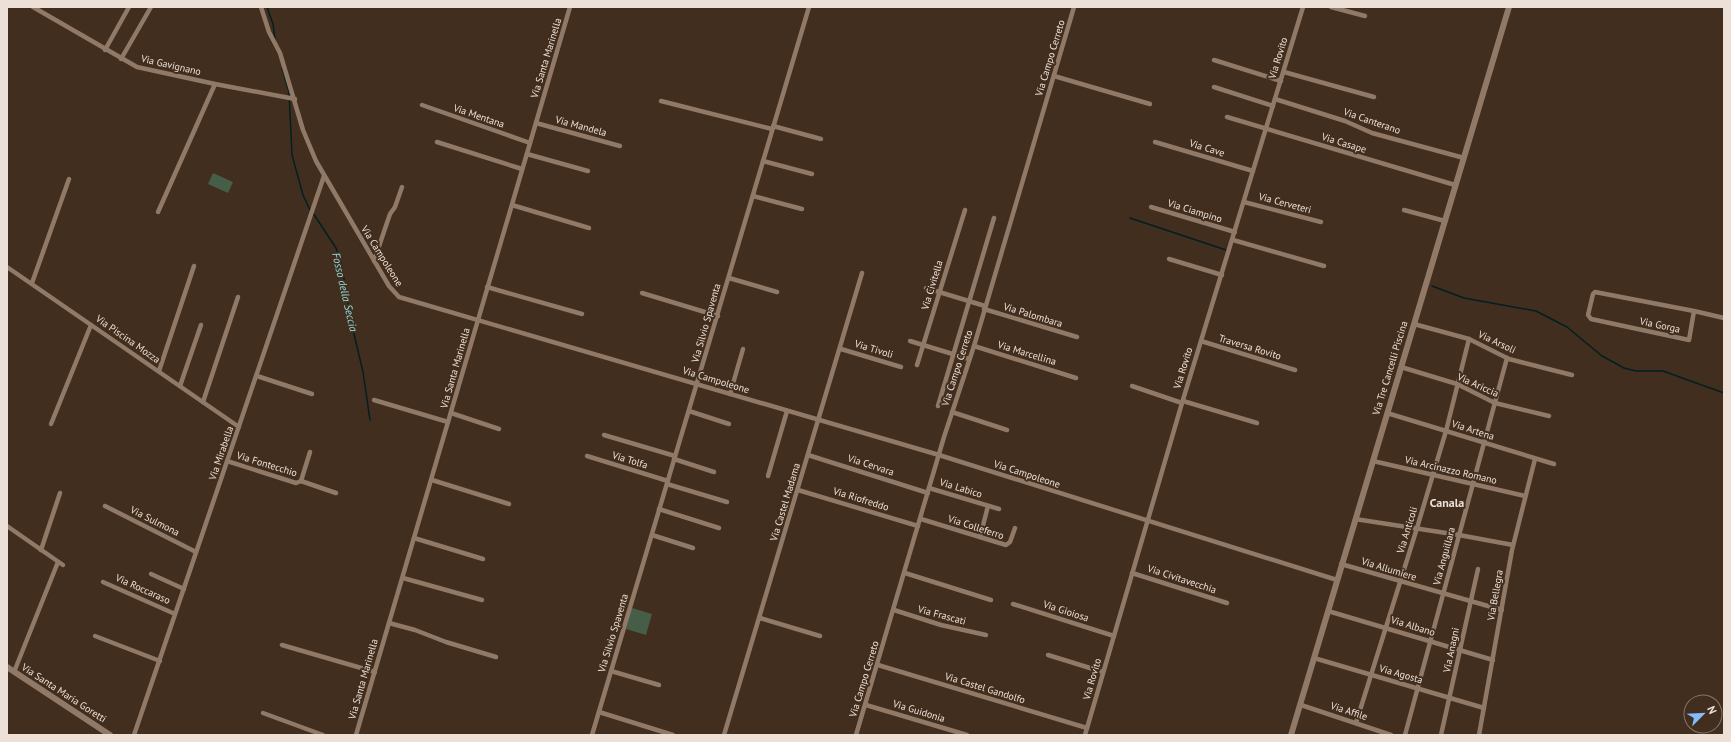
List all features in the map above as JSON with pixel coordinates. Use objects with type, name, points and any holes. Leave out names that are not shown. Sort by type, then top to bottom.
[{"type":"street","name":"Via Gavignano","points":[[34,7],[105,50],[143,69],[295,99]]},
{"type":"street","points":[[105,50],[129,7]]},
{"type":"street","points":[[121,59],[151,7]]},
{"type":"street","name":"Via Campoleone","points":[[261,7],[268,28],[278,49],[306,136],[324,176],[390,287],[399,297],[939,455],[1337,580]]},
{"type":"street","name":"Via Santa Marinella","points":[[356,735],[570,7]]},
{"type":"street","name":"Via Silvio Spaventa","points":[[592,735],[667,482],[698,384],[809,7]]},
{"type":"street","name":"Via Campo Cerreto","points":[[856,735],[952,412],[974,346],[1074,7]]},
{"type":"street","name":"Via Rovito","points":[[1085,735],[1182,402],[1303,7]]},
{"type":"street","points":[[1331,7],[1365,16]]},
{"type":"street","name":"Via Tre Cancelli Piscina","points":[[1291,735],[1509,7]]},
{"type":"street","points":[[1214,60],[1281,81]]},
{"type":"street","points":[[1284,72],[1374,97]]},
{"type":"street","points":[[1054,76],[1150,104]]},
{"type":"street","points":[[158,212],[215,84]]},
{"type":"street","points":[[1214,87],[1273,106]]},
{"type":"street","name":"Via Canterano","points":[[1275,99],[1345,121],[1372,133],[1464,158]]},
{"type":"street","points":[[661,101],[821,139]]},
{"type":"street","name":"Via Mentana","points":[[422,105],[530,143]]},
{"type":"street","name":"Via Casape","points":[[1227,118],[1455,185]]},
{"type":"street","name":"Via Mandela","points":[[536,123],[620,146]]},
{"type":"street","points":[[437,142],[522,169]]},
{"type":"street","name":"Via Cave","points":[[1155,142],[1253,171]]},
{"type":"street","points":[[527,154],[588,171]]},
{"type":"street","points":[[763,161],[812,174]]},
{"type":"street","name":"Via Mirabella","points":[[134,735],[324,176]]},
{"type":"street","points":[[32,283],[69,179]]},
{"type":"street","points":[[374,261],[390,214],[396,206],[402,187]]},
{"type":"street","points":[[753,196],[802,208]]},
{"type":"street","name":"Via Cerveteri","points":[[1244,202],[1321,222]]},
{"type":"street","points":[[512,205],[588,228]]},
{"type":"street","name":"Via Ciampino","points":[[1151,206],[1235,232]]},
{"type":"street","name":"Via Civitella","points":[[917,365],[964,210]]},
{"type":"street","points":[[1404,210],[1445,221]]},
{"type":"street","points":[[938,406],[994,218]]},
{"type":"street","points":[[1232,240],[1324,266]]},
{"type":"street","points":[[1169,259],[1222,274]]},
{"type":"street","name":"Via Piscina Mozza","points":[[7,266],[239,427]]},
{"type":"street","points":[[159,372],[194,266]]},
{"type":"street","name":"Via Castel Madama","points":[[724,735],[841,349],[862,274]]},
{"type":"street","points":[[729,278],[777,292]]},
{"type":"street","points":[[487,288],[582,314]]},
{"type":"street","name":"Via Palombara","points":[[926,288],[970,301],[985,308],[1077,337]]},
{"type":"street","name":"Via Gorga","points":[[1595,292],[1694,311],[1689,340],[1591,319],[1588,314],[1593,294],[1595,292]]},
{"type":"street","points":[[642,293],[718,316]]},
{"type":"street","points":[[203,402],[238,297]]},
{"type":"street","points":[[1694,311],[1724,318]]},
{"type":"street","points":[[51,424],[91,324]]},
{"type":"street","name":"Via Arsoli","points":[[1414,324],[1469,339],[1507,358],[1572,374]]},
{"type":"street","points":[[180,386],[201,325]]},
{"type":"street","name":"Via Anticoli","points":[[1356,723],[1446,431],[1469,339]]},
{"type":"street","points":[[910,341],[969,359]]},
{"type":"street","name":"Traversa Rovito","points":[[1201,342],[1295,370]]},
{"type":"street","name":"Via Marcellina","points":[[974,346],[1076,378]]},
{"type":"street","points":[[730,394],[743,349]]},
{"type":"street","name":"Via Tivoli","points":[[841,349],[901,367]]},
{"type":"street","name":"Via Anguillara","points":[[1405,735],[1507,358]]},
{"type":"street","name":"Via Ariccia","points":[[1401,367],[1457,384],[1495,403],[1548,416]]},
{"type":"street","points":[[257,376],[312,394]]},
{"type":"street","points":[[1132,386],[1257,423]]},
{"type":"street","points":[[374,400],[448,422]]},
{"type":"street","points":[[689,411],[729,424]]},
{"type":"street","points":[[768,476],[787,411]]},
{"type":"street","points":[[451,412],[499,429]]},
{"type":"street","points":[[952,412],[1007,430]]},
{"type":"street","name":"Via Artena","points":[[1387,413],[1554,464]]},
{"type":"street","points":[[604,435],[714,472]]},
{"type":"street","name":"Via Fontecchio","points":[[300,481],[310,452]]},
{"type":"street","name":"Via Cervara","points":[[808,455],[929,490]]},
{"type":"street","name":"Via Tolfa","points":[[587,456],[728,502]]},
{"type":"street","name":"Via Bellegra","points":[[1479,735],[1513,545],[1535,459]]},
{"type":"street","name":"Via Fontecchio","points":[[227,461],[296,483],[300,481],[336,493]]},
{"type":"street","name":"Via Arcinazzo Romano","points":[[1373,462],[1525,496]]},
{"type":"street","points":[[432,480],[509,504]]},
{"type":"street","name":"Via Riofreddo","points":[[798,490],[918,526]]},
{"type":"street","name":"Via Labico","points":[[929,490],[999,509]]},
{"type":"street","points":[[41,550],[60,493]]},
{"type":"street","name":"Via Sulmona","points":[[105,506],[196,552]]},
{"type":"street","name":"Via Labico","points":[[980,537],[988,506]]},
{"type":"street","points":[[659,509],[719,528]]},
{"type":"street","name":"Via Colleferro","points":[[920,519],[1006,545],[1010,542],[1014,528]]},
{"type":"street","points":[[1355,519],[1513,545]]},
{"type":"street","points":[[7,526],[63,565]]},
{"type":"street","points":[[652,535],[693,548]]},
{"type":"street","points":[[414,538],[483,559]]},
{"type":"street","points":[[14,672],[58,562]]},
{"type":"street","name":"Via Allumiere","points":[[1341,564],[1502,610]]},
{"type":"street","name":"Via Anagni","points":[[1441,735],[1478,569]]},
{"type":"street","points":[[904,573],[991,600]]},
{"type":"street","name":"Via Civitavecchia","points":[[1132,573],[1227,603]]},
{"type":"street","points":[[151,574],[184,589]]},
{"type":"street","points":[[403,578],[482,600]]},
{"type":"street","name":"Via Roccaraso","points":[[103,582],[175,614]]},
{"type":"street","name":"Via Gioiosa","points":[[1013,604],[1114,636]]},
{"type":"street","name":"Via Frascati","points":[[894,610],[941,625],[986,635]]},
{"type":"street","name":"Via Albano","points":[[1328,611],[1493,660]]},
{"type":"street","points":[[760,618],[820,636]]},
{"type":"street","points":[[389,623],[415,630],[443,641],[496,657]]},
{"type":"street","points":[[95,636],[160,661]]},
{"type":"street","points":[[282,645],[375,672]]},
{"type":"street","points":[[1048,655],[1103,672]]},
{"type":"street","name":"Via Agosta","points":[[1314,658],[1484,708]]},
{"type":"street","name":"Via Castel Gandolfo","points":[[878,665],[1087,728]]},
{"type":"street","name":"Via Santa Maria Goretti","points":[[7,667],[110,735]]},
{"type":"street","points":[[611,671],[659,685]]},
{"type":"street","name":"Via Guidonia","points":[[866,705],[967,735]]},
{"type":"street","name":"Via Affile","points":[[1301,705],[1392,735]]},
{"type":"street","points":[[599,712],[673,735]]},
{"type":"street","points":[[263,713],[322,735]]},
{"type":"green space","points":[[213,173],[233,182],[228,193],[208,184]]},
{"type":"green space","points":[[632,608],[652,614],[646,635],[626,629]]},
{"type":"waterway","name":"Fosso della Seccia","points":[[267,7],[273,24],[275,39]]},
{"type":"waterway","name":"Fosso della Seccia","points":[[282,68],[289,92],[292,155],[303,195],[310,210]]},
{"type":"waterway","name":"Fosso della Seccia","points":[[313,213],[336,248],[341,262],[351,321],[363,372],[370,420]]},
{"type":"waterway","points":[[1130,218],[1226,250]]},
{"type":"waterway","points":[[1432,286],[1464,298],[1536,311],[1567,327],[1602,356],[1624,368],[1636,371],[1663,371],[1724,393]]},
{"type":"district","name":"Canala","points":[[1447,502]]}]
